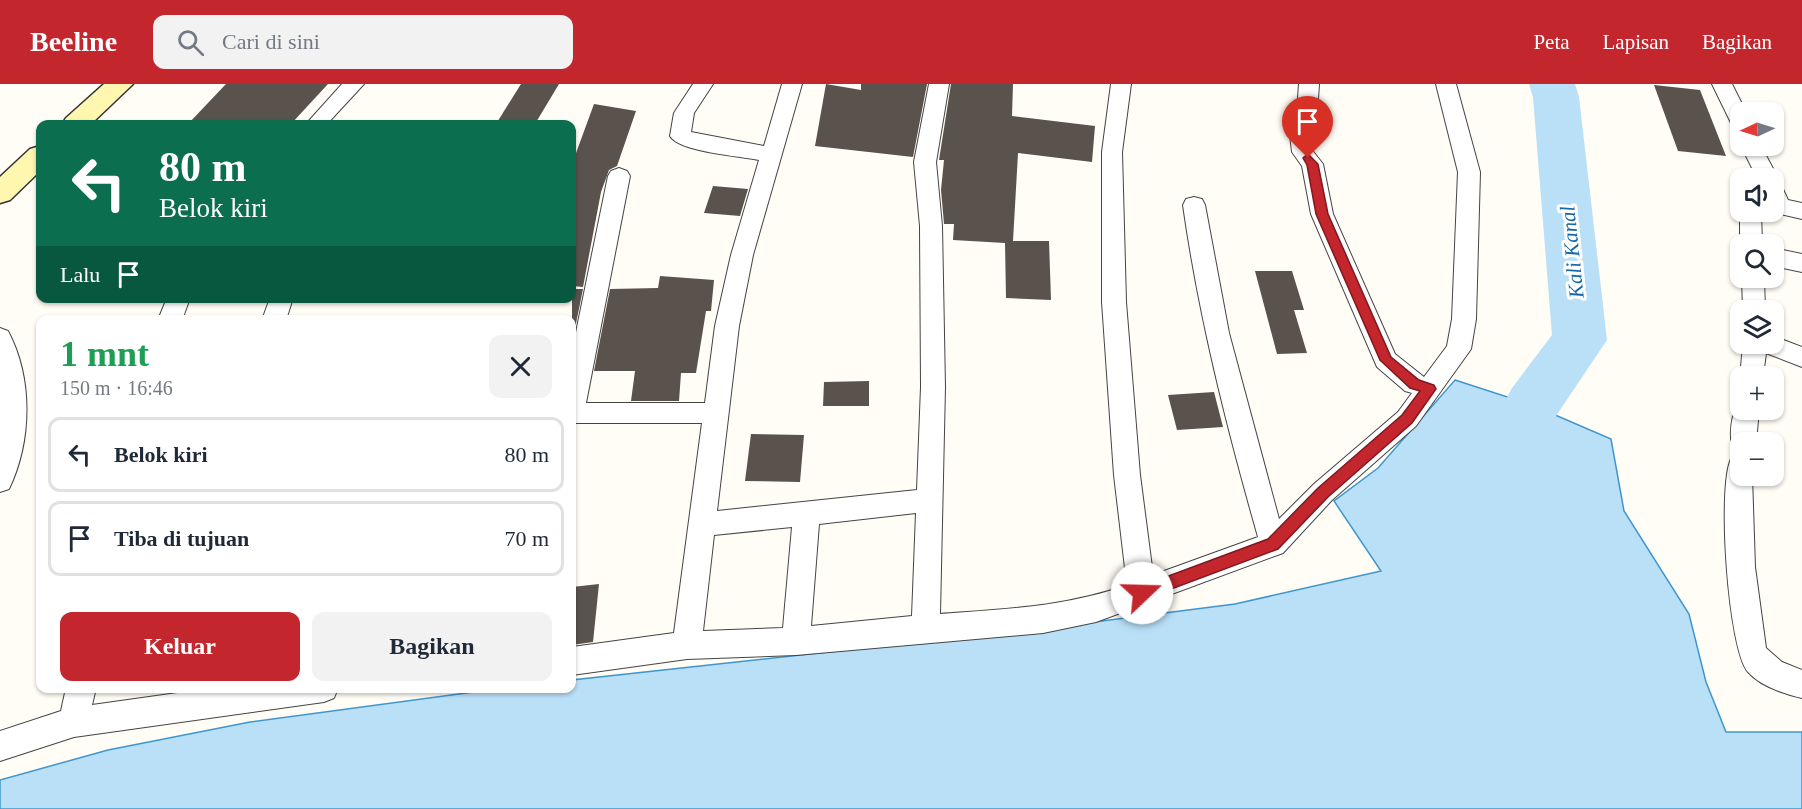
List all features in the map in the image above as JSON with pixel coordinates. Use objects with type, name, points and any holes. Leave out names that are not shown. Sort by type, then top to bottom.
[{"type":"main road","points":[[80,120],[120,84]]},
{"type":"main road","points":[[0,193],[36,160]]},
{"type":"street","points":[[320,120],[354,84]]},
{"type":"street","points":[[703,84],[684,112],[680,136],[692,141],[770,154]]},
{"type":"street","points":[[687,645],[728,326],[742,255],[792,84]]},
{"type":"street","points":[[926,628],[933,387],[931,226],[925,162],[939,84]]},
{"type":"street","points":[[1121,84],[1112,152],[1114,302],[1127,475],[1142,593]]},
{"type":"street","points":[[1309,84],[1306,128],[1300,135],[1301,150],[1312,164],[1322,214],[1386,360],[1414,384],[1429,389]]},
{"type":"street","points":[[576,659],[687,645],[796,641],[926,628],[1043,620],[1096,609],[1273,544],[1323,492],[1407,419],[1459,349],[1464,319],[1469,172],[1446,84]]},
{"type":"street","points":[[1722,84],[1731,102]]},
{"type":"street","points":[[576,391],[620,176]]},
{"type":"street","points":[[1784,204],[1802,211]]},
{"type":"street","points":[[1194,205],[1201,259],[1234,410],[1273,544]]},
{"type":"street","points":[[1784,259],[1802,263]]},
{"type":"street","points":[[0,482],[9,453],[12,420],[12,373],[1,342]]},
{"type":"street","points":[[1784,350],[1802,357]]},
{"type":"street","points":[[576,411],[717,413]]},
{"type":"street","points":[[1740,486],[1742,572],[1751,648],[1758,662],[1788,681],[1802,684]]},
{"type":"street","points":[[704,524],[930,500]]},
{"type":"street","points":[[796,641],[806,513]]},
{"type":"street","points":[[74,722],[80,693]]},
{"type":"street","points":[[0,746],[74,722],[175,698],[250,693]]},
{"type":"water","points":[[1455,380],[1532,405],[1611,439],[1624,511],[1689,614],[1706,682],[1726,732],[1802,732],[1802,809],[0,809],[0,780],[108,750],[250,722],[466,693],[576,693],[576,680],[1047,628],[1235,604],[1381,571],[1334,501],[1378,468]]},
{"type":"building","points":[[226,84],[328,84],[295,120],[192,120]]},
{"type":"building","points":[[521,84],[559,84],[537,120],[498,120]]},
{"type":"building","points":[[826,84],[861,90],[861,84],[927,84],[913,157],[815,146]]},
{"type":"building","points":[[951,84],[1013,84],[1012,116],[1095,126],[1092,162],[1018,153],[1013,241],[1049,241],[1051,300],[1006,298],[1005,243],[953,240],[954,224],[944,224],[941,190],[944,160],[939,160]]},
{"type":"building","points":[[1654,85],[1700,90],[1726,156],[1678,151]]},
{"type":"building","points":[[594,104],[636,111],[617,166],[609,170],[601,192],[583,287],[576,286],[576,153]]},
{"type":"building","points":[[713,186],[748,189],[740,216],[704,213]]},
{"type":"building","points":[[1255,271],[1292,271],[1304,310],[1294,310],[1307,353],[1277,354]]},
{"type":"building","points":[[660,276],[714,280],[711,311],[706,311],[696,373],[681,373],[679,401],[631,401],[635,371],[594,371],[610,289],[658,288]]},
{"type":"building","points":[[576,289],[583,289],[576,323],[576,315],[572,315],[572,303],[576,303]]},
{"type":"building","points":[[869,381],[869,406],[823,406],[824,382]]},
{"type":"building","points":[[1214,392],[1223,427],[1177,430],[1168,395]]},
{"type":"building","points":[[751,434],[804,435],[800,482],[745,481]]},
{"type":"building","points":[[599,584],[593,642],[576,644],[576,587]]},
{"type":"waterway","name":"Kali Kanal","points":[[1532,405],[1580,340],[1556,97],[1552,84]]},
{"type":"route","points":[[1142,593],[1273,544],[1323,492],[1365,459],[1407,419],[1429,389],[1414,384],[1386,360],[1322,214],[1312,164],[1308,158]]}]
